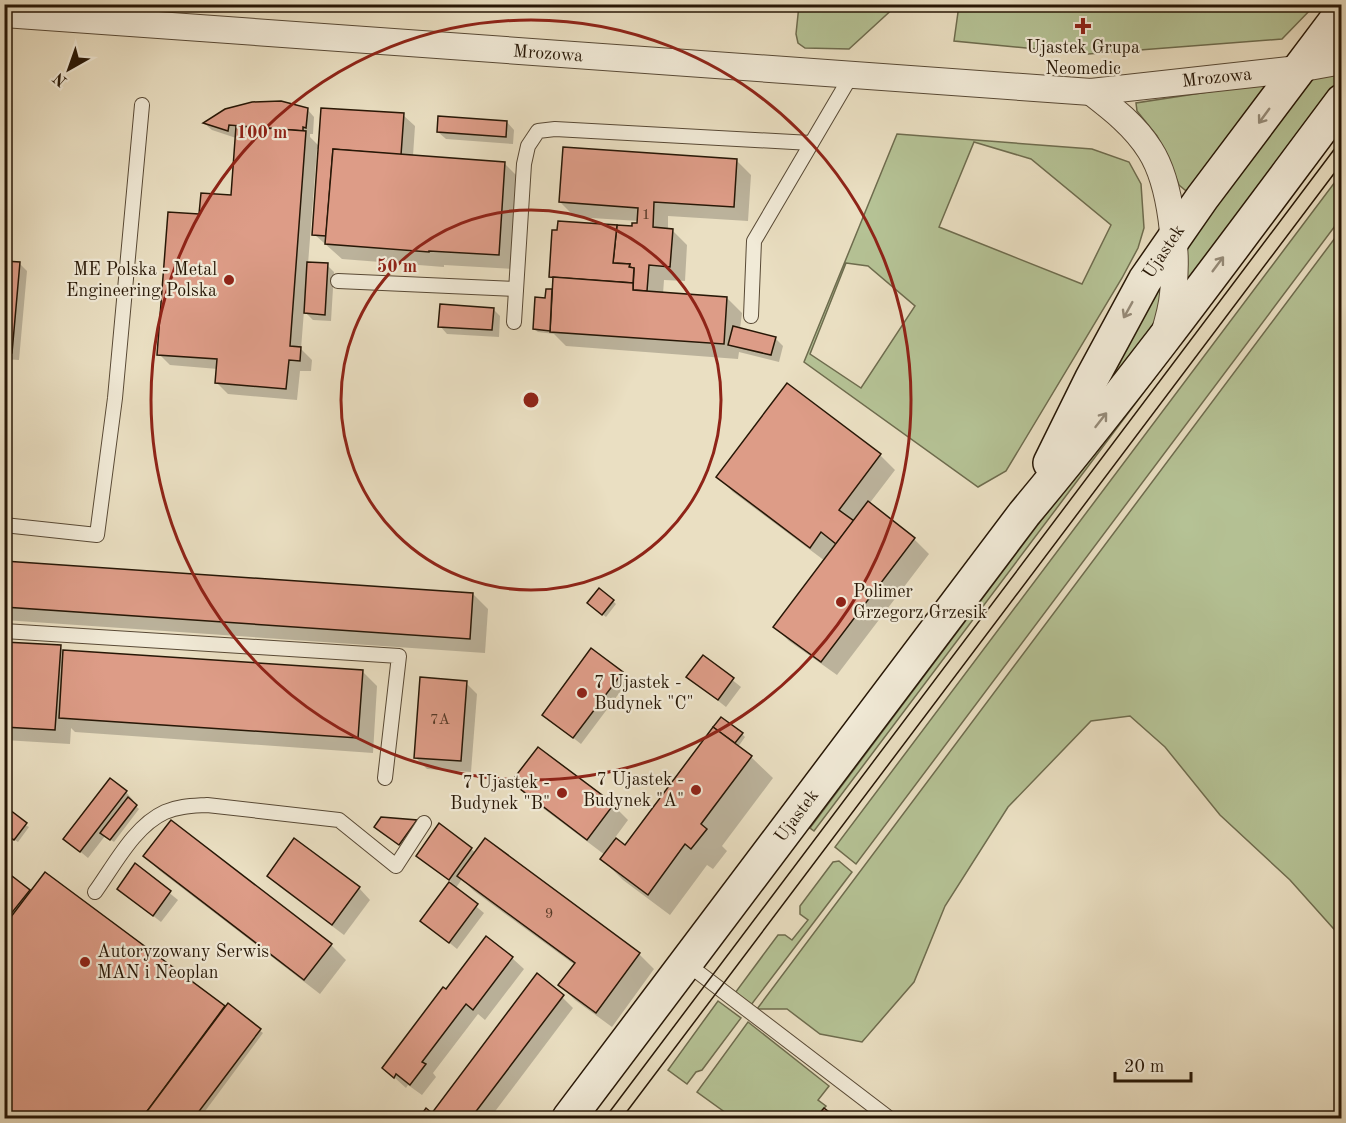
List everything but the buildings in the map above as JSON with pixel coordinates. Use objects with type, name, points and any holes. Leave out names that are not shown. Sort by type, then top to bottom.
[{"type":"street","name":"Ujastek","points":[[1024,514],[1119,326],[1145,280],[1173,237],[1341,12]]},
{"type":"street","name":"Mrozowa","points":[[4,14],[1091,92],[1298,69],[1341,60]]},
{"type":"street","points":[[1091,92],[1128,122],[1152,152],[1163,177],[1170,208],[1173,237],[1174,292],[1162,341]]},
{"type":"street","name":"Ujastek","points":[[569,1119],[1024,514],[1089,436],[1162,341],[1341,101]]},
{"type":"lane","points":[[751,316],[754,241],[851,76]]},
{"type":"lane","points":[[4,525],[97,535],[115,398],[142,105]]},
{"type":"lane","points":[[514,322],[524,164],[528,146],[538,131],[555,129],[811,144]]},
{"type":"lane","points":[[338,281],[516,289]]},
{"type":"lane","points":[[4,632],[399,656],[385,778]]},
{"type":"lane","points":[[95,892],[133,839],[148,824],[164,813],[185,806],[207,805],[339,820],[396,866],[424,823]]},
{"type":"lane","points":[[686,963],[889,1119]]},
{"type":"green space","points":[[799,4],[897,5],[849,49],[805,48],[798,43],[796,34]]},
{"type":"green space","points":[[959,4],[1315,5],[1282,39],[1088,54],[954,41]]},
{"type":"green space","points":[[1341,70],[1341,80],[1182,292],[1184,238],[1306,76]]},
{"type":"green space","points":[[1280,81],[1191,191],[1179,185],[1157,136],[1137,111],[1136,103]]},
{"type":"green space","points":[[1341,121],[1341,130],[814,831],[810,828]]},
{"type":"green space","points":[[897,134],[1092,149],[1129,162],[1141,184],[1144,228],[1138,248],[1006,471],[978,487],[804,362]],"holes":[[[974,142],[1031,159],[1111,225],[1082,284],[939,227]],[[846,263],[868,266],[915,306],[861,388],[810,354]]]},
{"type":"green space","points":[[1341,174],[1341,218],[856,864],[835,847]]},
{"type":"green space","points":[[1341,230],[1341,937],[1290,880],[1220,815],[1165,747],[1130,716],[1091,721],[1008,807],[945,906],[914,982],[862,1042],[820,1034],[787,1009],[757,1009]]},
{"type":"green space","points":[[1164,282],[1157,321],[1084,421],[1123,341]]},
{"type":"green space","points":[[839,861],[852,872],[751,1005],[735,993],[778,935],[785,935],[792,940],[808,920],[800,914],[800,906],[833,862]]},
{"type":"green space","points":[[718,1001],[741,1018],[702,1070],[696,1072],[687,1084],[668,1070]]},
{"type":"green space","points":[[748,1022],[829,1086],[818,1100],[826,1106],[817,1116],[820,1118],[733,1118],[697,1092]]},
{"type":"tram line","points":[[605,1118],[1342,139]]},
{"type":"tram line","points":[[622,1118],[1342,163]]},
{"type":"place","name":"Ujastek Grupa Neomedic","points":[[1083,26]]},
{"type":"place","name":"ME Polska - Metal Engineering Polska","points":[[229,280]]},
{"type":"place","name":"Polimer Grzegorz Grzesik","points":[[841,602]]},
{"type":"place","name":"7 Ujastek - Budynek \"C\"","points":[[582,693]]},
{"type":"place","name":"7 Ujastek - Budynek \"A\"","points":[[696,790]]},
{"type":"place","name":"7 Ujastek - Budynek \"B\"","points":[[562,793]]},
{"type":"place","name":"Autoryzowany Serwis MAN i Neoplan","points":[[85,962]]}]
